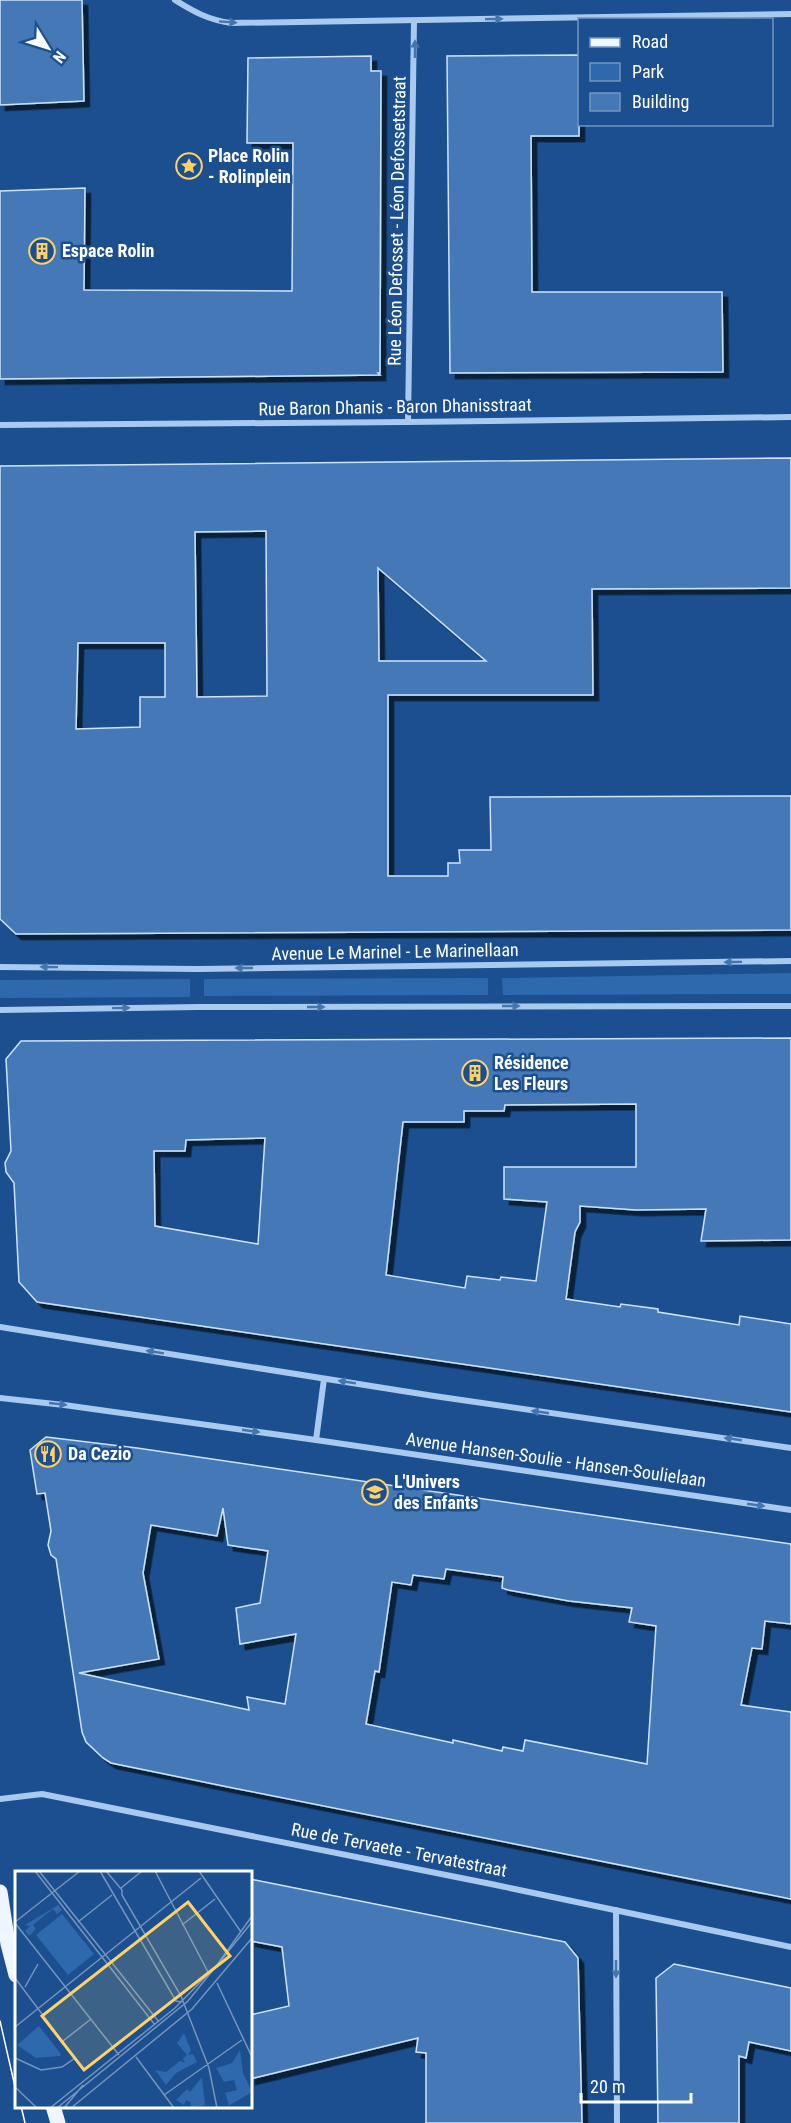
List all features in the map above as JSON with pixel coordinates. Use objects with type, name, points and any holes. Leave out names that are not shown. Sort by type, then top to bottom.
[{"type":"main road","points":[[0,1892],[8,1944],[15,1971]]},
{"type":"main road","points":[[54,2108],[58,2123]]},
{"type":"street","points":[[176,0],[193,12],[214,21],[231,23],[578,18]]},
{"type":"street","points":[[587,18],[791,14]]},
{"type":"street","name":"Rue Léon Defosset - Léon Defossetstraat","points":[[408,422],[414,21]]},
{"type":"street","name":"Rue Baron Dhanis - Baron Dhanisstraat","points":[[0,425],[791,417]]},
{"type":"street","name":"Avenue Le Marinel - Le Marinellaan","points":[[0,967],[210,969],[791,961]]},
{"type":"street","points":[[0,1010],[198,1007],[791,1006]]},
{"type":"street","points":[[0,1327],[324,1379],[791,1448]]},
{"type":"street","points":[[316,1440],[324,1379]]},
{"type":"street","name":"Avenue Hansen-Soulie - Hansen-Soulielaan","points":[[0,1398],[316,1440],[791,1510]]},
{"type":"street","name":"Rue de Tervaete - Tervatestraat","points":[[0,1799],[42,1794],[791,1947]]},
{"type":"street","points":[[616,1910],[617,2123]]},
{"type":"green space","points":[[791,973],[791,994],[503,995],[502,978]]},
{"type":"green space","points":[[488,978],[488,995],[204,996],[204,979]]},
{"type":"green space","points":[[190,979],[190,997],[0,998],[0,980]]},
{"type":"building","points":[[0,0],[82,0],[84,101],[0,105]]},
{"type":"building","points":[[578,55],[579,136],[531,136],[532,292],[722,292],[723,372],[450,373],[447,56]]},
{"type":"building","points":[[371,56],[371,71],[381,71],[380,373],[378,373],[380,375],[0,379],[0,191],[85,188],[84,290],[292,291],[293,143],[247,143],[248,58]]},
{"type":"building","points":[[791,458],[791,588],[592,589],[593,695],[388,695],[388,876],[448,876],[448,863],[460,863],[459,850],[491,850],[490,797],[791,796],[791,930],[16,934],[0,919],[0,466]],"holes":[[[266,531],[267,696],[197,697],[195,532]],[[378,568],[486,661],[379,661]],[[78,643],[165,643],[165,697],[140,697],[140,727],[76,729]]]},
{"type":"building","points":[[791,1038],[791,1240],[701,1241],[706,1209],[636,1210],[580,1206],[580,1222],[575,1232],[566,1299],[620,1307],[621,1304],[658,1309],[658,1312],[739,1325],[740,1316],[791,1324],[791,1412],[37,1302],[19,1282],[14,1183],[6,1172],[5,1163],[11,1151],[6,1059],[21,1041]],"holes":[[[636,1104],[636,1167],[504,1167],[504,1199],[547,1202],[536,1281],[467,1276],[465,1288],[386,1275],[403,1122],[464,1122],[464,1111],[504,1111],[505,1105]],[[265,1138],[258,1244],[155,1226],[154,1151],[185,1151],[186,1140]]]},
{"type":"building","points":[[46,1437],[137,1448],[791,1544],[791,1624],[765,1621],[762,1649],[752,1648],[741,1705],[791,1712],[791,1899],[111,1763],[86,1742],[82,1732],[56,1559],[51,1555],[48,1545],[51,1531],[45,1493],[37,1494],[30,1450]],"holes":[[[223,1508],[228,1545],[268,1551],[260,1603],[236,1608],[240,1644],[296,1634],[285,1704],[247,1697],[249,1710],[79,1673],[159,1659],[143,1573],[151,1525],[217,1536]],[[446,1569],[503,1577],[502,1588],[508,1590],[569,1601],[632,1608],[629,1622],[656,1626],[647,1764],[525,1740],[523,1751],[503,1747],[502,1751],[366,1724],[375,1671],[379,1672],[392,1582],[411,1585],[413,1575],[444,1579]]]},
{"type":"building","points":[[252,1879],[565,1942],[578,1958],[582,2123],[426,2123],[426,2053],[416,2052],[418,2038],[252,2079],[252,2015],[289,2006],[282,1947],[252,1941]]},
{"type":"building","points":[[674,1964],[791,1988],[791,2051],[749,2042],[746,2058],[739,2056],[739,2123],[658,2123],[656,1978]]},
{"type":"tram line","points":[[0,2021],[15,2087]]},
{"type":"tram line","points":[[21,2108],[25,2123]]},
{"type":"place","name":"Place Rolin - Rolinplein","points":[[189,166]]},
{"type":"place","name":"Espace Rolin","points":[[42,251]]},
{"type":"place","name":"Résidence Les Fleurs","points":[[475,1073]]},
{"type":"place","name":"Da Cezio","points":[[48,1454]]},
{"type":"place","name":"L'Univers des Enfants","points":[[375,1492]]}]
